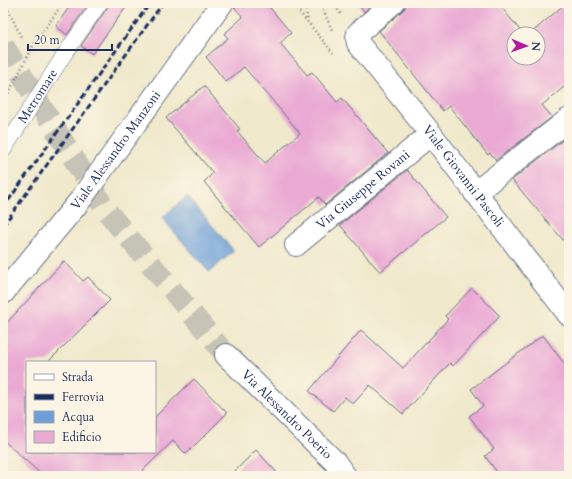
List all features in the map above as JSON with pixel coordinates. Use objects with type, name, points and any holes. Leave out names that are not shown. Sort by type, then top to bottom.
[{"type":"street","name":"Viale Alessandro Manzoni","points":[[3,293],[78,203],[222,3]]},
{"type":"street","name":"Viale Giovanni Pascoli","points":[[393,3],[358,33],[358,43],[431,134],[569,315]]},
{"type":"street","points":[[475,193],[569,118]]},
{"type":"street","name":"Via Giuseppe Rovani","points":[[296,245],[431,134]]},
{"type":"street","name":"Via Alessandro Poerio","points":[[226,355],[335,462],[345,476]]},
{"type":"lane","name":"Metromare","points":[[3,151],[64,55],[100,3]]},
{"type":"path","points":[[5,3],[22,39]]},
{"type":"path","points":[[3,104],[34,44],[64,3]]},
{"type":"path","points":[[292,3],[336,57]]},
{"type":"path","points":[[303,3],[305,5],[309,23]]},
{"type":"water","points":[[187,196],[234,251],[209,272],[162,218]]},
{"type":"building","points":[[72,3],[89,3],[67,35],[56,26]]},
{"type":"building","points":[[109,3],[129,3],[92,54],[81,46]]},
{"type":"building","points":[[234,3],[266,3],[291,33],[280,43],[307,75],[312,72],[337,102],[342,98],[388,153],[325,205],[319,197],[259,247],[204,182],[213,173],[166,118],[204,86],[240,129],[237,131],[265,163],[300,133],[244,67],[226,82],[206,57],[228,38],[224,34],[243,17],[234,7]]},
{"type":"building","points":[[357,3],[374,3],[364,12]]},
{"type":"building","points":[[405,3],[498,3],[517,26],[506,26],[506,66],[546,66],[546,26],[539,26],[566,3],[569,3],[569,83],[542,105],[552,117],[496,160],[490,153],[488,155],[449,106],[443,111],[379,31],[405,8]]},
{"type":"building","points":[[568,136],[569,137],[569,247],[512,180]]},
{"type":"building","points":[[407,170],[446,217],[380,272],[340,225]]},
{"type":"building","points":[[64,261],[83,281],[88,277],[110,300],[49,361],[26,361],[26,453],[156,453],[156,416],[194,379],[227,413],[186,454],[173,441],[137,476],[43,476],[3,440],[3,327]]},
{"type":"building","points":[[472,288],[500,316],[453,366],[450,363],[403,414],[370,385],[353,404],[345,397],[333,411],[309,391],[361,330],[403,368],[448,319],[445,316]]},
{"type":"building","points":[[543,335],[569,370],[569,476],[500,476],[485,456],[494,449],[469,416],[483,406],[471,389]]},
{"type":"building","points":[[256,450],[280,476],[230,476]]},
{"type":"tunnel","points":[[3,45],[105,209],[226,355]]},
{"type":"railway","points":[[3,208],[150,3]]},
{"type":"railway","points":[[3,226],[163,3]]}]
